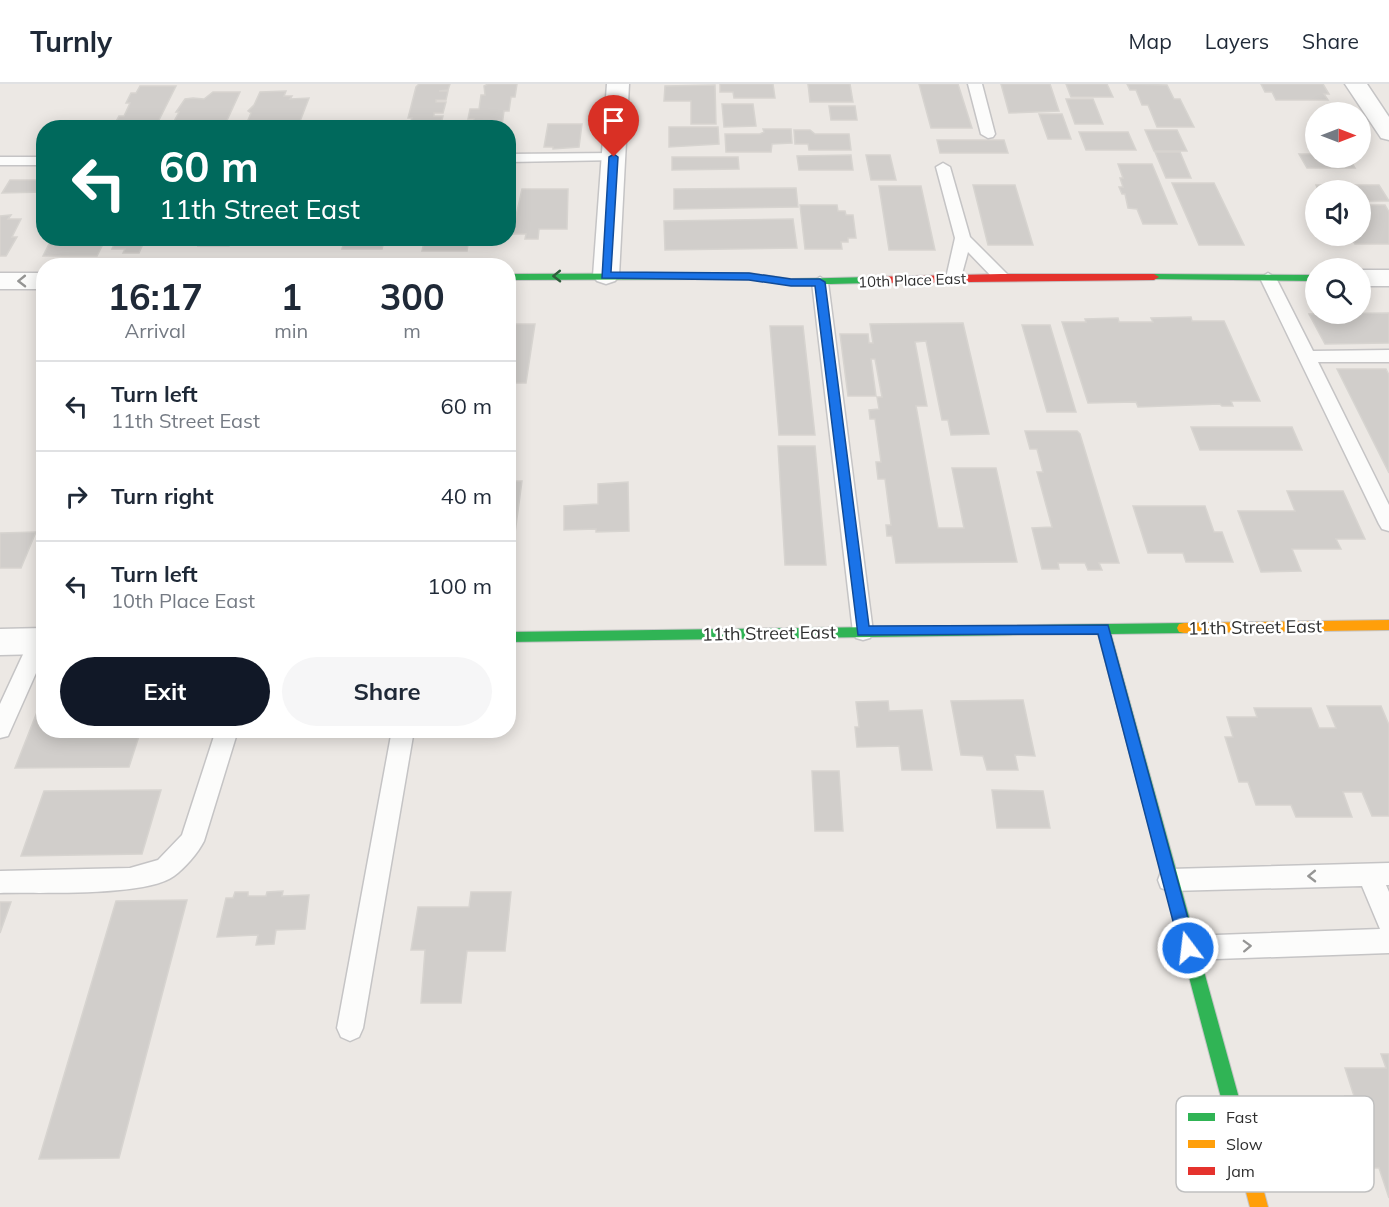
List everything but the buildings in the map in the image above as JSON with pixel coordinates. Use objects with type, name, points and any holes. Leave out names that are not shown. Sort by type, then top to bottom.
[{"type":"street","points":[[606,276],[618,84]]},
{"type":"street","points":[[1356,84],[1389,133]]},
{"type":"street","name":"10th Place East","points":[[516,277],[749,276],[791,282],[1001,277],[1305,278]]},
{"type":"street","points":[[1371,278],[1389,278]]},
{"type":"street","points":[[0,281],[36,281]]},
{"type":"street","name":"11th Street East","points":[[516,637],[1389,625]]},
{"type":"street","points":[[1103,629],[1229,1096]]},
{"type":"street","points":[[0,642],[36,641]]},
{"type":"street","points":[[1255,1192],[1259,1207]]},
{"type":"lane","points":[[975,84],[988,134]]},
{"type":"lane","points":[[516,158],[614,157]]},
{"type":"lane","points":[[0,161],[36,161]]},
{"type":"lane","points":[[943,167],[963,238],[954,278]]},
{"type":"lane","points":[[963,238],[1001,277]]},
{"type":"lane","points":[[1268,278],[1386,513]]},
{"type":"lane","points":[[820,282],[863,632]]},
{"type":"lane","points":[[1307,357],[1389,356]]},
{"type":"lane","points":[[0,729],[36,652]]},
{"type":"lane","points":[[0,882],[129,879],[165,869],[192,841],[224,738]]},
{"type":"lane","points":[[350,1028],[402,738]]},
{"type":"lane","points":[[1170,880],[1380,875],[1389,922]]},
{"type":"lane","points":[[1188,948],[1389,941]]},
{"type":"traffic: fast","points":[[516,277],[749,276],[791,282],[870,280]]},
{"type":"traffic: fast","points":[[1154,277],[1305,278]]},
{"type":"traffic: fast","points":[[516,637],[1184,628]]},
{"type":"traffic: fast","points":[[1103,629],[1229,1096]]},
{"type":"traffic: slow","points":[[1184,628],[1389,625]]},
{"type":"traffic: slow","points":[[1255,1192],[1259,1207]]},
{"type":"traffic: jam","points":[[870,280],[1154,277]]},
{"type":"route","points":[[614,157],[606,276],[749,276],[791,282],[820,282],[863,632],[1103,629],[1188,948]]}]
